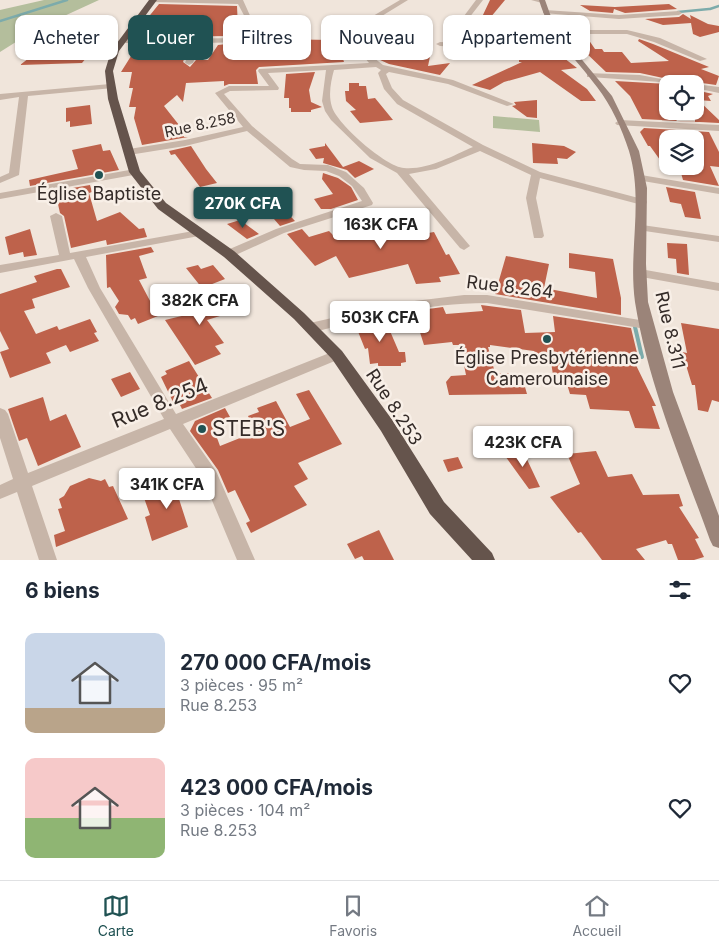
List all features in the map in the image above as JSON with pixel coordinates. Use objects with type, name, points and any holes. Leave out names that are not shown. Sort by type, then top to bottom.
[{"type":"highway","name":"Rue 8.253","points":[[153,0],[122,41],[111,61],[110,86],[135,172],[162,206],[229,254],[310,328],[336,355],[387,426],[437,508],[485,560]]},
{"type":"main road","name":"Rue 8.311","points":[[539,0],[547,15]]},
{"type":"main road","name":"Rue 8.311","points":[[578,60],[608,96],[634,150],[641,178],[642,228],[640,273],[641,299],[646,325],[658,368],[719,540]]},
{"type":"street","points":[[153,0],[240,1],[247,15]]},
{"type":"street","points":[[405,0],[350,32],[350,35],[374,65],[450,82],[510,104]]},
{"type":"street","points":[[467,15],[480,0]]},
{"type":"street","points":[[545,12],[619,16],[678,13]]},
{"type":"street","points":[[590,30],[627,32],[657,40],[703,59]]},
{"type":"street","points":[[122,41],[128,41]]},
{"type":"street","name":"Rue 8.258","points":[[128,152],[185,143],[249,128],[219,93],[229,89],[273,89],[274,85],[262,72],[266,70],[330,69],[374,65]]},
{"type":"street","points":[[330,69],[326,96],[328,110],[357,141],[391,168],[401,171],[437,165],[480,147]]},
{"type":"street","points":[[387,69],[382,73],[382,78],[400,102],[480,147],[536,174],[642,202]]},
{"type":"street","points":[[590,75],[640,77],[659,80]]},
{"type":"street","points":[[0,96],[110,86]]},
{"type":"street","points":[[704,88],[719,90]]},
{"type":"street","points":[[0,180],[14,175],[24,94]]},
{"type":"street","points":[[620,123],[717,130]]},
{"type":"street","points":[[229,254],[280,231],[368,203],[355,184],[340,172],[332,168],[295,165],[265,138],[249,128]]},
{"type":"street","points":[[401,171],[464,246]]},
{"type":"street","points":[[0,196],[135,172]]},
{"type":"street","points":[[536,174],[531,198],[538,236]]},
{"type":"street","points":[[641,178],[719,192]]},
{"type":"street","points":[[56,216],[72,256],[94,288],[172,420],[210,476],[246,560]]},
{"type":"street","points":[[642,228],[719,239]]},
{"type":"street","points":[[0,269],[199,233]]},
{"type":"street","points":[[640,273],[719,287]]},
{"type":"street","name":"Rue 8.264","points":[[310,328],[407,304],[463,298],[487,299],[646,325]]},
{"type":"street","name":"Rue 8.254","points":[[0,492],[172,420],[336,355]]},
{"type":"street","points":[[0,414],[48,560]]},
{"type":"green space","points":[[44,0],[99,0],[66,15],[15,15],[15,43],[0,52],[0,10]]},
{"type":"green space","points":[[493,116],[539,120],[540,132],[493,128]]},
{"type":"building","points":[[490,0],[505,0],[492,15],[483,15]]},
{"type":"building","points":[[159,4],[237,6],[237,15],[223,15],[223,36],[213,36],[213,15],[150,15]]},
{"type":"building","points":[[669,4],[677,9],[625,13],[614,9],[613,13],[590,11],[580,5],[615,7]]},
{"type":"building","points":[[683,14],[691,19],[690,15],[708,24],[719,26],[719,32],[700,37],[693,34],[691,23],[663,25],[645,19],[679,17]]},
{"type":"building","points":[[639,39],[709,67],[701,69],[719,76],[716,85],[704,83],[704,75],[659,75],[659,77],[640,73],[606,72],[590,57],[590,42],[595,49],[602,49],[604,52],[622,52],[631,63],[669,61],[638,41]]},
{"type":"building","points":[[311,40],[321,40],[321,60],[343,60],[344,62],[259,67],[256,70],[258,84],[229,84],[224,86],[224,81],[186,83],[183,102],[177,95],[164,106],[179,125],[178,131],[184,130],[184,137],[188,137],[142,145],[134,118],[136,107],[129,107],[133,88],[129,88],[132,72],[121,72],[129,60],[184,60],[183,62],[190,67],[196,60],[213,60],[213,52],[218,45],[223,44],[223,60],[311,60]]},
{"type":"building","points":[[26,60],[84,60],[82,63],[20,65]]},
{"type":"building","points":[[380,60],[429,60],[428,66],[450,63],[440,75],[389,64]]},
{"type":"building","points":[[519,60],[567,60],[577,68],[561,70],[587,89],[596,101],[581,101],[540,72],[504,82],[490,90],[472,85],[522,62],[519,62]]},
{"type":"building","points":[[315,72],[309,90],[311,102],[322,107],[311,110],[311,112],[291,112],[289,98],[284,98],[286,74]]},
{"type":"building","points":[[615,81],[659,83],[659,120],[642,119],[630,96]]},
{"type":"building","points":[[349,83],[359,83],[359,86],[366,86],[368,99],[375,98],[393,120],[360,123],[350,111],[356,110],[346,101],[345,91],[349,91]]},
{"type":"building","points":[[704,92],[713,94],[708,96],[711,101],[704,100]]},
{"type":"building","points":[[537,100],[537,118],[527,117],[512,106],[516,105],[514,102]]},
{"type":"building","points":[[90,105],[92,124],[70,127],[70,121],[66,122],[66,108]]},
{"type":"building","points":[[704,106],[719,120],[719,123],[695,122],[695,120],[704,120]]},
{"type":"building","points":[[644,128],[676,130],[659,130],[659,158],[650,146],[648,146],[640,132]]},
{"type":"building","points":[[704,132],[709,132],[719,152],[719,167],[710,166],[719,186],[683,180],[682,175],[704,175]]},
{"type":"building","points":[[325,143],[343,167],[359,161],[374,169],[355,178],[347,170],[323,163],[324,158],[316,159],[309,149],[325,146]]},
{"type":"building","points":[[532,143],[564,146],[576,152],[567,159],[557,158],[558,164],[533,163]]},
{"type":"building","points":[[101,144],[103,151],[110,150],[119,170],[30,186],[29,180],[78,169],[72,150]]},
{"type":"building","points":[[191,146],[217,183],[200,187],[175,154],[171,155],[169,151]]},
{"type":"building","points":[[323,173],[338,178],[351,187],[358,200],[331,209],[321,209],[314,199],[333,194],[322,179]]},
{"type":"building","points":[[90,185],[92,192],[89,193],[97,221],[120,212],[139,229],[144,228],[147,237],[107,245],[106,240],[71,248],[64,216],[60,213],[55,191]]},
{"type":"building","points":[[666,187],[695,192],[701,219],[685,217],[681,204],[670,202]]},
{"type":"building","points":[[276,201],[295,221],[280,226],[262,205]]},
{"type":"building","points":[[407,215],[417,235],[434,232],[446,255],[449,254],[460,274],[439,277],[441,282],[416,284],[408,264],[349,278],[336,256],[315,266],[287,234],[302,229],[309,237],[329,231],[334,236],[374,229],[365,221]]},
{"type":"building","points":[[240,220],[259,234],[247,239],[227,224]]},
{"type":"building","points":[[30,229],[37,255],[24,257],[23,252],[9,255],[5,237]]},
{"type":"building","points":[[667,243],[687,244],[689,275],[677,273],[676,259],[668,258]]},
{"type":"building","points":[[151,247],[154,252],[139,256],[147,278],[139,280],[158,316],[138,324],[135,318],[131,320],[128,315],[119,314],[115,307],[119,301],[110,287],[107,288],[106,255]]},
{"type":"building","points":[[569,253],[613,259],[621,298],[621,315],[495,294],[506,256],[549,264],[544,288],[597,298],[595,272],[569,268]]},
{"type":"building","points":[[198,265],[201,269],[213,265],[225,279],[202,288],[186,268]]},
{"type":"building","points":[[61,269],[70,287],[32,299],[35,308],[24,311],[36,334],[57,326],[59,330],[90,319],[97,332],[94,333],[99,341],[70,352],[66,345],[46,353],[51,363],[10,378],[0,352],[9,349],[0,331],[0,294],[37,282],[34,276]]},
{"type":"building","points":[[214,290],[233,312],[207,320],[224,343],[215,346],[221,354],[195,365],[165,320],[190,314],[181,302]]},
{"type":"building","points":[[481,305],[521,310],[525,333],[555,332],[553,316],[631,328],[638,357],[632,357],[656,406],[652,406],[660,429],[635,428],[629,411],[590,409],[586,395],[570,394],[566,381],[554,381],[550,356],[537,356],[534,351],[490,345],[488,347],[495,373],[521,373],[527,394],[449,395],[446,382],[451,376],[466,375],[460,345],[453,345],[452,342],[424,345],[417,323],[426,322],[421,310],[443,307],[446,314],[483,311]]},
{"type":"building","points":[[384,317],[399,352],[405,352],[406,362],[401,363],[401,366],[378,366],[378,363],[370,364],[368,348],[365,349],[355,324]]},
{"type":"building","points":[[681,323],[719,329],[719,402],[712,400],[708,412],[698,410],[695,385],[692,385],[682,352],[687,353]]},
{"type":"building","points":[[189,361],[212,398],[182,409],[180,405],[174,404],[161,377],[167,374],[165,371]]},
{"type":"building","points":[[130,372],[140,389],[121,397],[111,379]]},
{"type":"building","points":[[309,390],[342,444],[298,463],[308,479],[294,486],[307,505],[251,533],[246,523],[250,521],[235,490],[228,493],[218,470],[190,431],[195,421],[225,408],[230,417],[215,423],[216,425],[213,427],[220,446],[255,432],[248,416],[259,412],[257,408],[276,401],[290,427],[310,419],[296,394]]},
{"type":"building","points":[[43,397],[50,421],[66,414],[81,447],[38,466],[27,438],[19,441],[8,409]]},
{"type":"building","points":[[523,451],[540,487],[529,489],[503,453]]},
{"type":"building","points":[[596,451],[608,477],[632,474],[643,495],[679,494],[683,506],[679,507],[699,538],[695,539],[704,557],[694,560],[678,560],[672,544],[668,544],[666,540],[636,549],[645,560],[602,560],[581,532],[578,533],[550,497],[580,484],[567,454]]},
{"type":"building","points":[[458,457],[463,468],[448,472],[443,460]]},
{"type":"building","points":[[89,478],[101,481],[105,479],[109,487],[113,486],[128,519],[56,547],[54,535],[65,531],[58,509],[62,508],[59,499],[64,496],[70,486]]},
{"type":"building","points":[[191,481],[195,493],[179,499],[188,527],[152,541],[145,517],[150,515],[143,495]]},
{"type":"building","points":[[379,530],[394,560],[364,560],[362,556],[355,559],[347,544]]},
{"type":"waterway","points":[[0,21],[67,0]]},
{"type":"waterway","points":[[710,9],[719,6]]},
{"type":"waterway","points":[[678,12],[709,9]]},
{"type":"waterway","points":[[635,327],[642,357]]},
{"type":"place","name":"Église Baptiste","points":[[99,175]]},
{"type":"place","name":"Église Presbytérienne Camerounaise","points":[[547,339]]},
{"type":"place","name":"STEB'S","points":[[202,429]]}]
